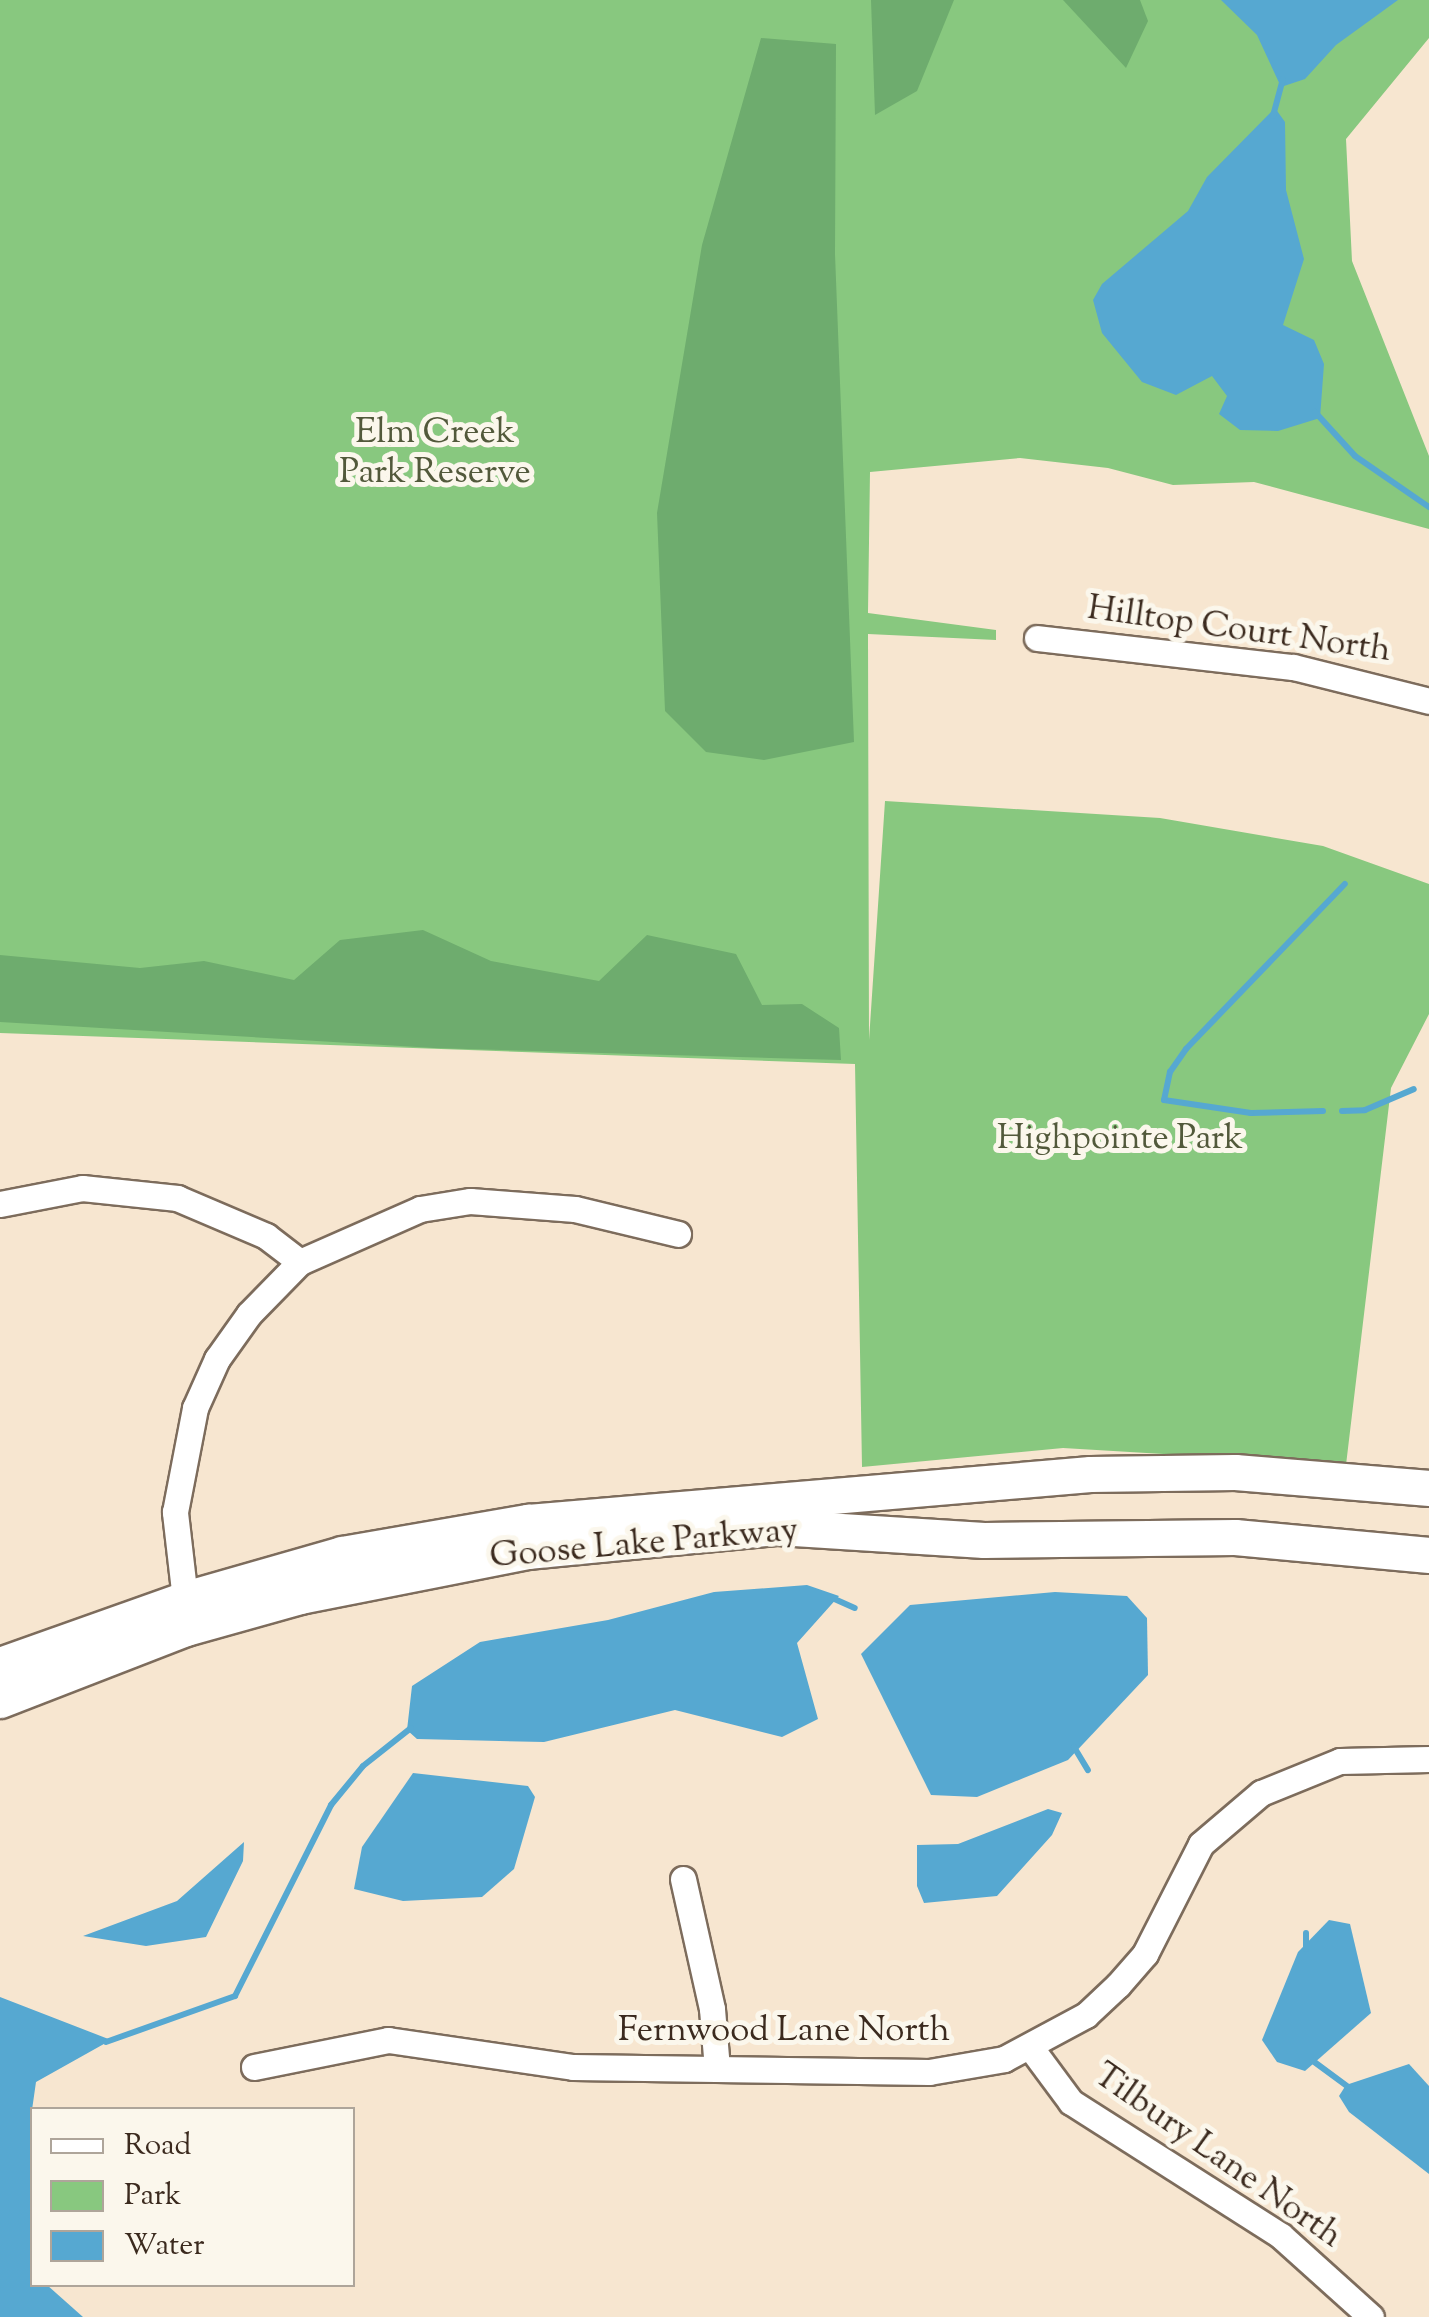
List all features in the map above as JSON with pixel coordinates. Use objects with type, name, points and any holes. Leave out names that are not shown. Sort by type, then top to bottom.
[{"type":"street","name":"Hilltop Court North","points":[[1037,638],[1294,668],[1429,701]]},
{"type":"street","points":[[0,1204],[82,1188],[178,1198],[266,1236],[300,1262]]},
{"type":"street","points":[[185,1599],[175,1512],[195,1408],[238,1329],[300,1262],[420,1209],[470,1201],[575,1209],[678,1234]]},
{"type":"street","name":"Goose Lake Parkway","points":[[0,1665],[185,1599],[342,1554],[458,1532],[717,1502],[1090,1474],[1235,1472],[1429,1488]]},
{"type":"street","name":"Goose Lake Parkway","points":[[0,1700],[186,1628],[300,1596],[527,1551],[778,1527],[984,1540],[1235,1537],[1429,1555]]},
{"type":"street","name":"Fernwood Lane North","points":[[254,2067],[388,2040],[547,2065],[929,2072],[1031,2048],[1086,2015],[1127,1974],[1202,1844],[1228,1817],[1301,1773],[1340,1761],[1429,1759]]},
{"type":"street","points":[[684,1879],[712,2010],[717,2068]]},
{"type":"street","name":"Tilbury Lane North","points":[[1031,2048],[1072,2102],[1281,2236],[1370,2317]]},
{"type":"green space","name":"Elm Creek Park Reserve","points":[[0,0],[1429,0],[1429,38],[1346,139],[1352,261],[1429,456],[1429,529],[1254,482],[1173,485],[1108,468],[1020,458],[870,472],[868,613],[996,630],[996,640],[868,634],[869,1040],[885,801],[1160,818],[1323,846],[1429,884],[1429,1014],[1391,1088],[1346,1465],[1063,1448],[862,1467],[855,1064],[0,1033]]},
{"type":"green space","points":[[871,0],[954,0],[917,91],[875,115]]},
{"type":"green space","points":[[1063,0],[1140,0],[1148,21],[1126,68]]},
{"type":"green space","points":[[761,38],[836,44],[835,254],[854,742],[764,760],[706,752],[665,711],[657,513],[702,245]]},
{"type":"green space","points":[[423,930],[491,961],[599,981],[647,935],[736,954],[762,1005],[802,1004],[839,1028],[841,1060],[434,1048],[0,1022],[0,955],[140,968],[204,961],[294,980],[340,940]]},
{"type":"water","points":[[1221,0],[1398,0],[1336,45],[1305,79],[1281,87],[1257,35]]},
{"type":"water","points":[[1275,108],[1285,122],[1286,190],[1304,259],[1283,325],[1314,340],[1324,364],[1320,418],[1278,431],[1240,430],[1219,414],[1227,396],[1212,376],[1176,395],[1142,382],[1102,333],[1093,300],[1102,284],[1188,211],[1207,177]]},
{"type":"water","points":[[807,1585],[839,1596],[797,1643],[818,1719],[782,1737],[675,1710],[544,1742],[417,1739],[407,1730],[412,1686],[480,1642],[608,1620],[714,1592]]},
{"type":"water","points":[[1055,1592],[1127,1596],[1147,1618],[1148,1675],[1068,1760],[977,1797],[931,1795],[861,1654],[910,1605]]},
{"type":"water","points":[[413,1773],[528,1786],[535,1797],[514,1869],[482,1897],[403,1901],[354,1889],[362,1847]]},
{"type":"water","points":[[1048,1809],[1062,1813],[1052,1835],[997,1896],[924,1903],[917,1886],[917,1845],[958,1844]]},
{"type":"water","points":[[244,1842],[243,1861],[206,1937],[146,1946],[83,1936],[177,1901]]},
{"type":"water","points":[[1329,1920],[1350,1924],[1371,2013],[1305,2071],[1277,2062],[1262,2040],[1298,1952]]},
{"type":"water","points":[[0,1997],[111,2040],[36,2082],[30,2107],[30,2287],[49,2287],[83,2317],[0,2317]]},
{"type":"water","points":[[1409,2064],[1429,2086],[1429,2174],[1349,2112],[1339,2096],[1346,2085]]},
{"type":"waterway","points":[[1273,116],[1283,79]]},
{"type":"waterway","points":[[1315,412],[1355,456],[1429,507]]},
{"type":"waterway","points":[[1323,1111],[1251,1113],[1164,1100],[1170,1072],[1186,1049],[1345,884]]},
{"type":"waterway","points":[[1342,1111],[1365,1110],[1414,1089]]},
{"type":"waterway","points":[[830,1597],[855,1608]]},
{"type":"waterway","points":[[106,2042],[235,1996],[331,1805],[363,1766],[411,1728]]},
{"type":"waterway","points":[[1074,1747],[1088,1770]]},
{"type":"waterway","points":[[1306,1933],[1306,1949]]},
{"type":"waterway","points":[[1313,2061],[1351,2089]]},
{"type":"park label","name":"Highpointe Park","points":[[1120,1140]]}]
